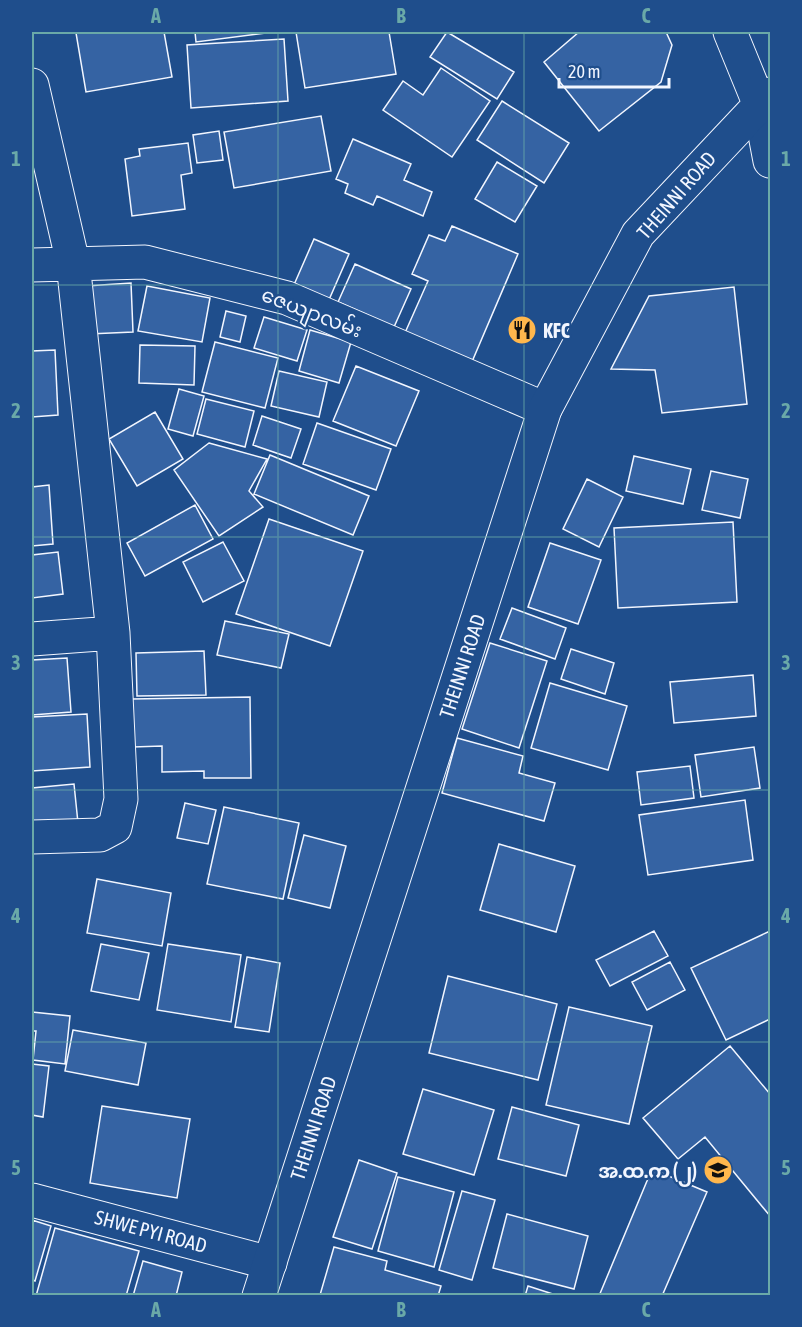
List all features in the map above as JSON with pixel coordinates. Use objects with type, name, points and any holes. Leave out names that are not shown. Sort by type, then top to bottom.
[{"type":"street","points":[[730,32],[765,98],[771,161]]},
{"type":"street","points":[[32,85],[73,263],[113,633],[121,799],[115,827],[100,835],[32,837]]},
{"type":"street","name":"THEINNI ROAD","points":[[259,1296],[544,409],[638,234],[765,98]]},
{"type":"street","name":"ဇေယျာလမ်း","points":[[32,265],[145,262],[287,298],[544,409]]},
{"type":"street","points":[[32,639],[113,633]]},
{"type":"street","name":"SHWE PYI ROAD","points":[[32,1200],[270,1263]]},
{"type":"building","points":[[164,32],[172,77],[86,92],[76,33]]},
{"type":"building","points":[[195,32],[274,32],[196,42]]},
{"type":"building","points":[[296,32],[389,32],[396,74],[305,88]]},
{"type":"building","points":[[447,32],[514,72],[497,99],[430,57]]},
{"type":"building","points":[[579,32],[666,32],[672,45],[661,82],[599,131],[544,62]]},
{"type":"building","points":[[284,39],[288,101],[191,108],[187,45]]},
{"type":"building","points":[[441,68],[490,101],[452,157],[383,110],[403,81],[423,95]]},
{"type":"building","points":[[502,101],[569,143],[544,183],[477,140]]},
{"type":"building","points":[[321,116],[331,171],[234,188],[224,132]]},
{"type":"building","points":[[219,131],[223,160],[197,163],[193,135]]},
{"type":"building","points":[[353,139],[411,164],[404,180],[432,192],[423,216],[377,196],[373,205],[345,193],[348,184],[336,179]]},
{"type":"building","points":[[188,143],[192,173],[181,175],[185,209],[132,216],[125,159],[140,156],[139,149]]},
{"type":"building","points":[[497,162],[537,186],[515,222],[475,199]]},
{"type":"building","points":[[452,226],[518,254],[471,364],[404,335],[428,281],[412,274],[429,235],[445,241]]},
{"type":"building","points":[[314,239],[349,254],[328,302],[293,287]]},
{"type":"building","points":[[355,264],[411,289],[394,327],[338,302]]},
{"type":"building","points":[[131,283],[133,332],[89,334],[86,286]]},
{"type":"building","points":[[147,286],[210,298],[202,342],[138,331]]},
{"type":"building","points":[[734,287],[747,404],[662,413],[655,370],[611,369],[649,296]]},
{"type":"building","points":[[226,311],[246,316],[240,342],[220,337]]},
{"type":"building","points":[[264,317],[307,330],[297,361],[254,348]]},
{"type":"building","points":[[310,330],[351,342],[339,383],[299,371]]},
{"type":"building","points":[[215,342],[278,358],[265,408],[202,392]]},
{"type":"building","points":[[140,345],[195,346],[194,385],[139,383]]},
{"type":"building","points":[[55,350],[58,415],[32,417],[32,351]]},
{"type":"building","points":[[356,366],[419,391],[396,446],[333,421]]},
{"type":"building","points":[[279,371],[327,382],[319,417],[271,406]]},
{"type":"building","points":[[179,389],[204,396],[193,436],[168,429]]},
{"type":"building","points":[[206,399],[254,411],[245,447],[197,434]]},
{"type":"building","points":[[155,412],[183,459],[137,486],[109,439]]},
{"type":"building","points":[[262,416],[301,429],[291,458],[253,445]]},
{"type":"building","points":[[317,423],[391,449],[376,490],[303,464]]},
{"type":"building","points":[[209,443],[267,459],[249,491],[263,507],[219,536],[174,470]]},
{"type":"building","points":[[270,455],[369,496],[353,535],[254,494]]},
{"type":"building","points":[[634,456],[691,469],[683,504],[626,491]]},
{"type":"building","points":[[711,471],[748,479],[740,518],[702,510]]},
{"type":"building","points":[[587,479],[623,497],[599,547],[563,529]]},
{"type":"building","points":[[49,485],[53,544],[32,546],[32,487]]},
{"type":"building","points":[[195,505],[213,539],[145,576],[127,543]]},
{"type":"building","points":[[269,519],[363,551],[330,646],[236,614]]},
{"type":"building","points":[[733,522],[737,602],[618,608],[614,528]]},
{"type":"building","points":[[223,542],[244,581],[203,602],[183,562]]},
{"type":"building","points":[[550,543],[601,560],[578,624],[528,607]]},
{"type":"building","points":[[58,552],[63,594],[32,598],[32,555]]},
{"type":"building","points":[[512,608],[566,628],[555,659],[500,639]]},
{"type":"building","points":[[225,621],[289,634],[281,668],[217,655]]},
{"type":"building","points":[[490,643],[547,661],[519,748],[462,729]]},
{"type":"building","points":[[571,649],[614,663],[605,694],[561,679]]},
{"type":"building","points":[[204,651],[206,695],[137,696],[136,653]]},
{"type":"building","points":[[67,658],[71,712],[32,715],[32,660]]},
{"type":"building","points":[[753,675],[756,716],[674,723],[670,682]]},
{"type":"building","points":[[550,683],[627,706],[608,770],[531,748]]},
{"type":"building","points":[[250,697],[251,778],[204,778],[204,771],[162,772],[162,746],[133,747],[132,699]]},
{"type":"building","points":[[87,714],[90,767],[32,771],[32,717]]},
{"type":"building","points":[[457,738],[523,756],[519,773],[555,783],[544,821],[442,793]]},
{"type":"building","points":[[754,747],[760,788],[701,797],[695,755]]},
{"type":"building","points":[[690,766],[694,798],[641,805],[637,772]]},
{"type":"building","points":[[74,784],[78,823],[32,827],[32,788]]},
{"type":"building","points":[[745,800],[753,860],[648,875],[639,815]]},
{"type":"building","points":[[185,803],[216,810],[208,844],[177,838]]},
{"type":"building","points":[[224,807],[299,823],[283,899],[207,884]]},
{"type":"building","points":[[304,835],[346,846],[330,908],[288,898]]},
{"type":"building","points":[[499,844],[575,866],[556,932],[480,910]]},
{"type":"building","points":[[97,879],[171,893],[162,946],[87,933]]},
{"type":"building","points":[[654,931],[668,956],[610,986],[596,960]]},
{"type":"building","points":[[770,931],[770,1019],[726,1040],[691,968]]},
{"type":"building","points":[[101,944],[149,953],[139,1000],[91,991]]},
{"type":"building","points":[[168,944],[241,955],[231,1022],[157,1010]]},
{"type":"building","points":[[247,957],[280,963],[269,1032],[235,1027]]},
{"type":"building","points":[[670,962],[685,990],[647,1010],[632,982]]},
{"type":"building","points":[[448,976],[557,1004],[538,1080],[429,1053]]},
{"type":"building","points":[[569,1007],[652,1026],[629,1124],[546,1105]]},
{"type":"building","points":[[32,1012],[70,1016],[65,1064],[33,1060],[36,1031],[32,1031]]},
{"type":"building","points":[[73,1030],[146,1043],[138,1085],[65,1071]]},
{"type":"building","points":[[730,1046],[770,1094],[770,1216],[705,1137],[678,1159],[643,1118]]},
{"type":"building","points":[[32,1064],[49,1066],[43,1117],[32,1115]]},
{"type":"building","points":[[423,1089],[494,1110],[474,1175],[403,1154]]},
{"type":"building","points":[[102,1106],[190,1119],[177,1198],[90,1183]]},
{"type":"building","points":[[512,1107],[579,1125],[566,1176],[498,1159]]},
{"type":"building","points":[[359,1160],[397,1173],[372,1249],[333,1237]]},
{"type":"building","points":[[652,1169],[707,1192],[662,1296],[599,1296]]},
{"type":"building","points":[[398,1177],[454,1192],[434,1267],[378,1251]]},
{"type":"building","points":[[462,1191],[495,1200],[472,1280],[439,1270]]},
{"type":"building","points":[[507,1214],[588,1236],[574,1289],[493,1268]]},
{"type":"building","points":[[32,1220],[51,1226],[35,1281],[32,1280]]},
{"type":"building","points":[[55,1228],[139,1251],[126,1296],[36,1296]]},
{"type":"building","points":[[334,1247],[387,1261],[385,1270],[441,1286],[438,1296],[320,1295]]},
{"type":"building","points":[[143,1261],[182,1272],[176,1296],[133,1296]]},
{"type":"building","points":[[528,1286],[559,1296],[525,1296]]},
{"type":"place","name":"KFC","points":[[522,330]]},
{"type":"place","name":"အ.ထ.က (၂)","points":[[718,1170]]}]
